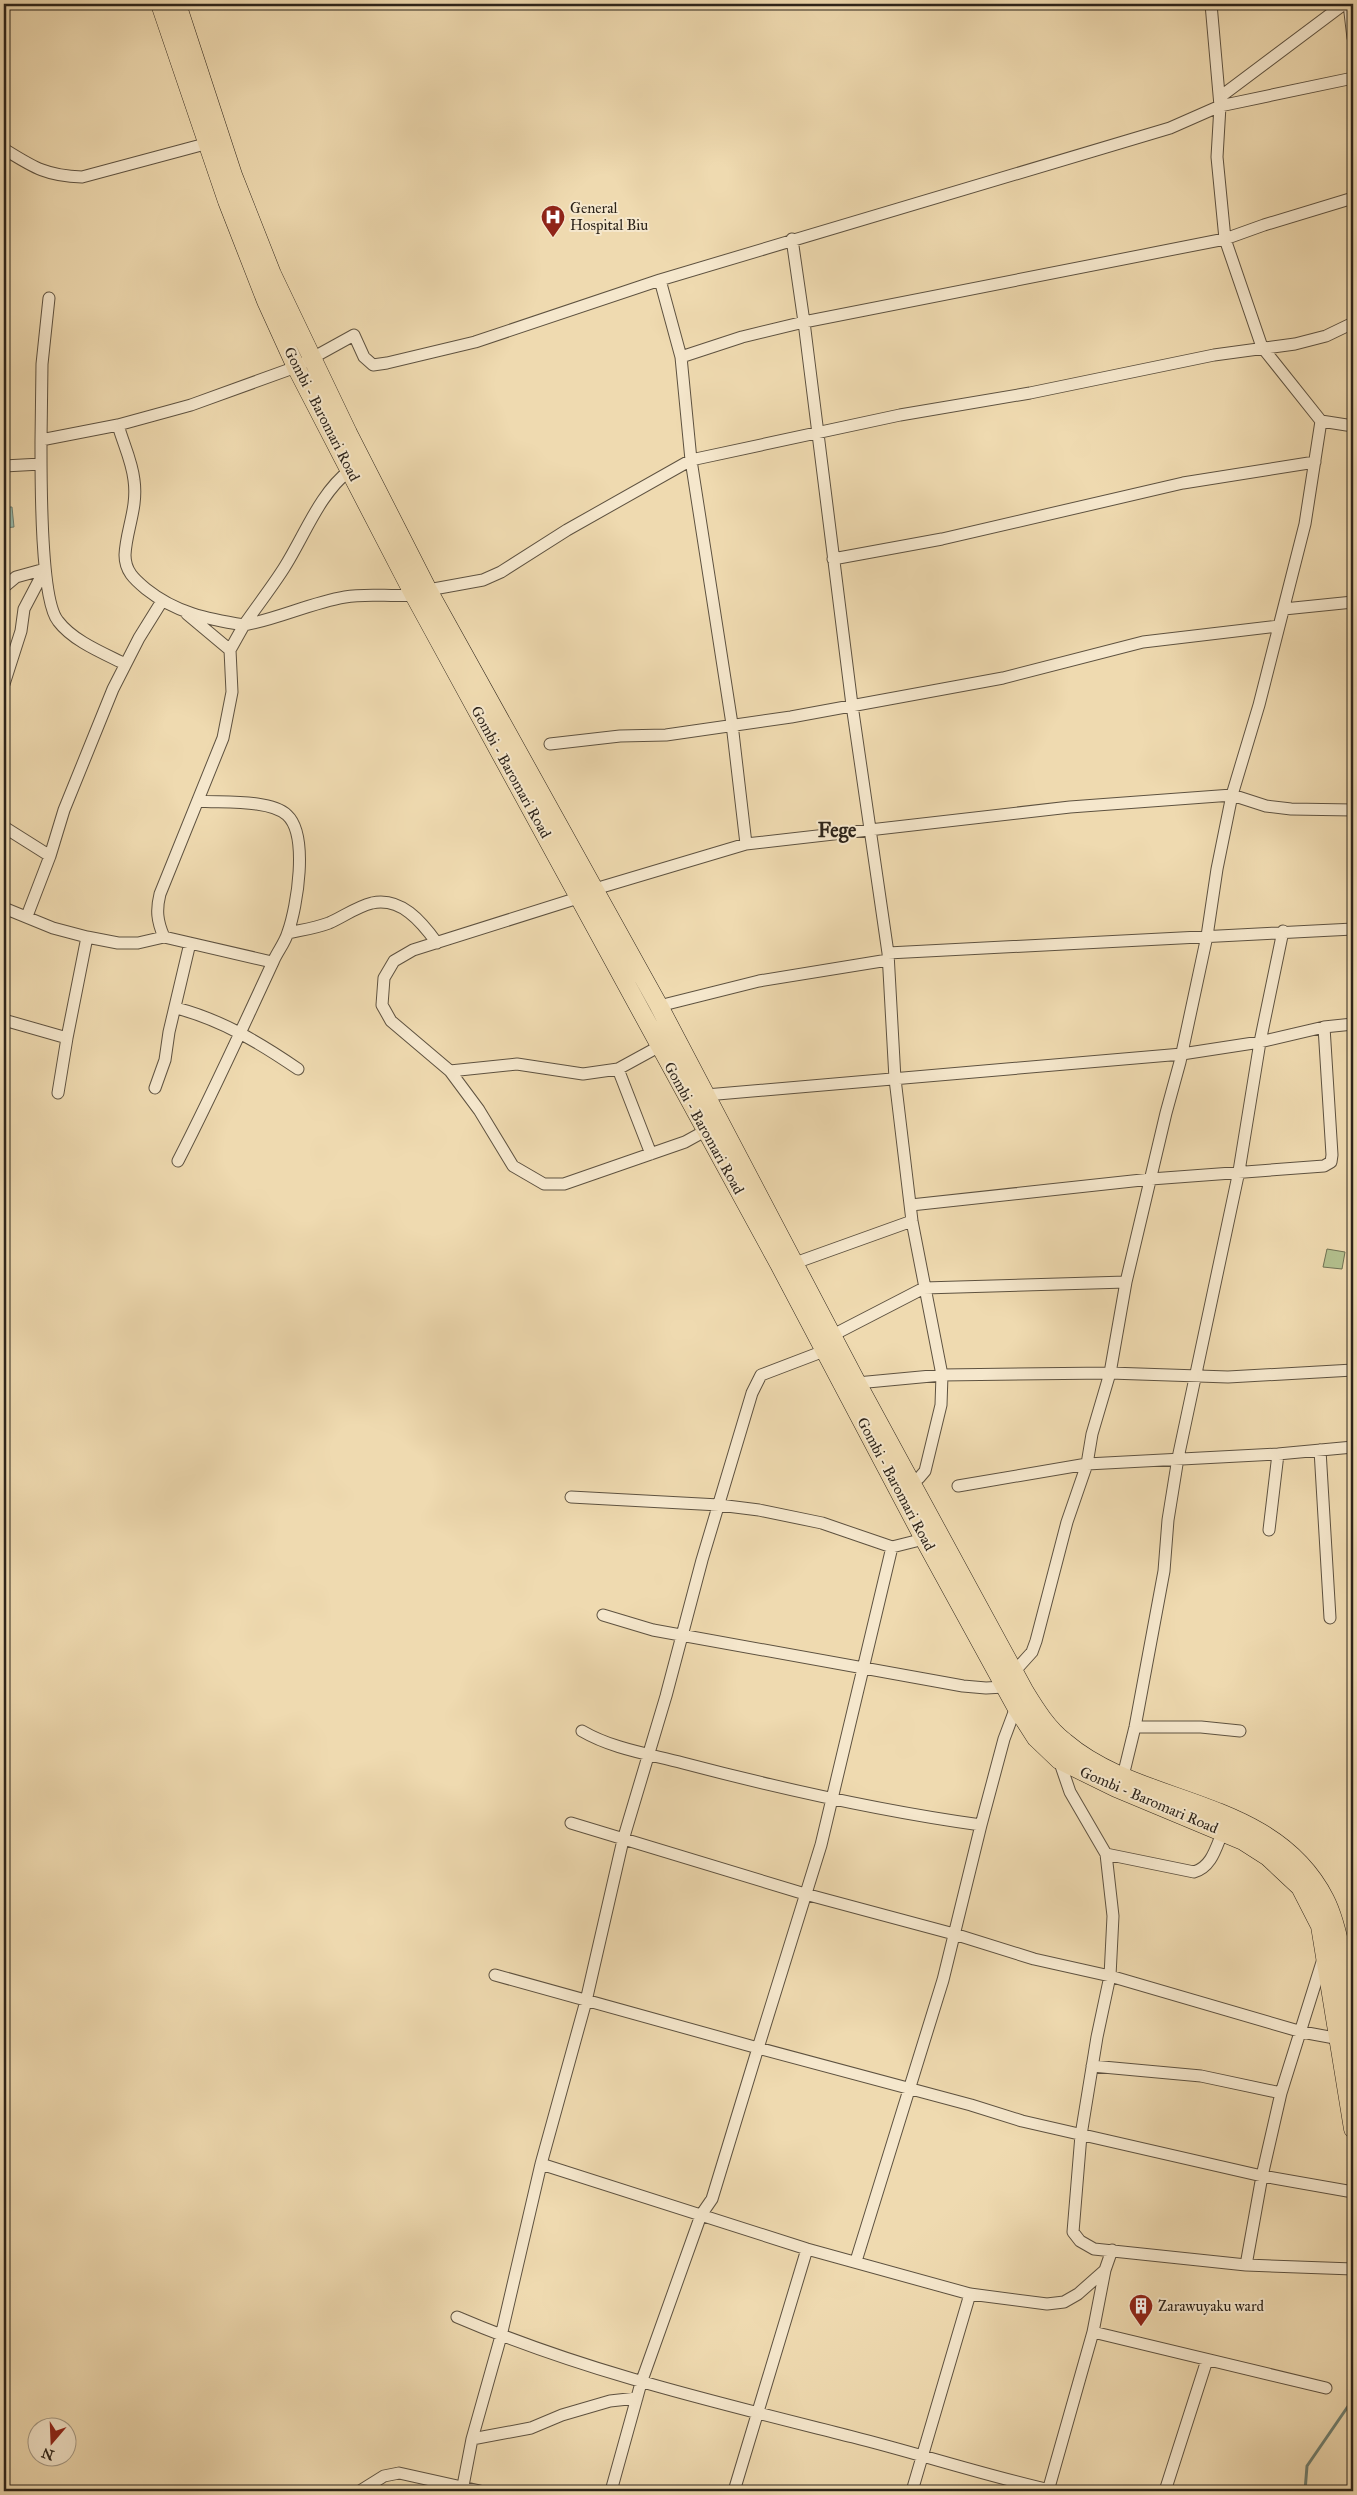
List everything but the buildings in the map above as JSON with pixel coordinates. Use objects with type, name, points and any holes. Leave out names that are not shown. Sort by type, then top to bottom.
[{"type":"main road","name":"Gombi - Baromari Road","points":[[160,4],[205,144],[263,293],[304,363],[578,898],[633,996],[824,1351],[1034,1707],[1065,1742],[1100,1765],[1123,1776],[1237,1820],[1286,1850],[1303,1867],[1326,1901],[1338,1940],[1351,2002],[1347,2036],[1353,2129]]},
{"type":"main road","name":"Gombi - Baromari Road","points":[[177,4],[233,175],[272,274],[304,363],[350,470],[595,889],[655,999],[857,1382],[902,1481],[924,1539],[1004,1687],[1036,1738],[1059,1760],[1116,1788],[1223,1831],[1268,1857],[1300,1887],[1320,1926],[1347,2036]]},
{"type":"main road","points":[[633,996],[655,999]]},
{"type":"street","points":[[1211,4],[1220,101],[1217,157],[1225,239],[1262,347],[1321,421],[1353,426]]},
{"type":"street","points":[[41,440],[118,425],[191,405],[304,363],[354,335],[364,357],[373,365],[475,342],[660,280],[1170,128],[1220,101],[1344,4]]},
{"type":"street","points":[[1349,4],[1353,38]]},
{"type":"street","points":[[1220,101],[1353,78]]},
{"type":"street","points":[[4,149],[38,170],[61,176],[82,177],[205,144]]},
{"type":"street","points":[[681,357],[742,337],[804,322],[1225,239],[1264,224],[1353,198]]},
{"type":"street","points":[[792,240],[852,705],[888,957],[895,1079],[912,1221],[942,1375],[941,1405],[924,1471],[919,1478],[902,1481]]},
{"type":"street","points":[[660,280],[681,357],[691,460],[732,724],[746,844]]},
{"type":"street","points":[[49,298],[42,364],[41,464],[45,569],[53,612],[60,624],[76,637],[125,664]]},
{"type":"street","points":[[118,425],[134,480],[134,510],[125,553],[126,567],[134,579],[162,602],[186,613],[244,625],[272,618],[306,605],[348,596],[392,597],[483,580],[501,572],[567,530],[691,460],[900,415],[1262,347],[1295,344],[1326,336],[1353,323]]},
{"type":"street","points":[[1014,1672],[1032,1652],[1036,1641],[1067,1522],[1087,1464],[1092,1434],[1110,1373],[1126,1282],[1182,1054],[1207,936],[1216,869],[1232,795],[1259,705],[1305,524],[1321,421]]},
{"type":"street","points":[[833,559],[942,540],[1183,483],[1315,462]]},
{"type":"street","points":[[4,466],[41,464]]},
{"type":"street","points":[[164,937],[158,924],[157,910],[160,894],[223,738],[232,692],[230,650],[244,625],[283,569],[327,493],[336,480],[350,470]]},
{"type":"street","points":[[4,587],[16,577],[45,569]]},
{"type":"street","points":[[4,684],[20,631],[24,609],[45,569]]},
{"type":"street","points":[[27,916],[50,856],[64,810],[125,664],[162,602]]},
{"type":"street","points":[[1284,609],[1353,602]]},
{"type":"street","points":[[186,613],[230,650]]},
{"type":"street","points":[[550,744],[620,736],[666,735],[791,717],[1003,678],[1143,642],[1279,626]]},
{"type":"street","points":[[595,889],[746,844],[869,828],[1070,807],[1232,795],[1266,806],[1291,809],[1353,810]]},
{"type":"street","points":[[178,1160],[241,1034],[272,962],[288,933],[298,897],[300,875],[295,826],[287,814],[269,805],[198,802]]},
{"type":"street","points":[[4,827],[50,856]]},
{"type":"street","points":[[578,898],[413,950],[394,961],[384,978],[382,1005],[391,1021],[450,1071],[479,1110],[513,1166],[544,1184],[564,1184],[685,1142],[705,1131]]},
{"type":"street","points":[[288,933],[329,922],[373,903],[389,903],[404,907],[425,927],[437,943]]},
{"type":"street","points":[[4,908],[53,928],[87,937],[118,943],[138,943],[164,937],[272,962]]},
{"type":"street","points":[[655,999],[888,957],[1283,931],[1353,929]]},
{"type":"street","points":[[1123,1776],[1135,1727],[1164,1571],[1168,1520],[1178,1458],[1239,1171],[1260,1042],[1283,931]]},
{"type":"street","points":[[58,1093],[87,937]]},
{"type":"street","points":[[155,1088],[162,1072],[190,943]]},
{"type":"street","points":[[176,1008],[204,1016],[241,1034],[298,1069]]},
{"type":"street","points":[[4,1020],[67,1038]]},
{"type":"street","points":[[706,1095],[1182,1054],[1260,1042],[1324,1027],[1353,1024]]},
{"type":"street","points":[[911,1205],[1151,1179],[1324,1166],[1331,1162],[1332,1154],[1324,1027]]},
{"type":"street","points":[[450,1071],[517,1064],[583,1074],[618,1069],[660,1046]]},
{"type":"street","points":[[618,1069],[651,1154]]},
{"type":"street","points":[[795,1262],[912,1221]]},
{"type":"street","points":[[833,1335],[924,1288],[1126,1282]]},
{"type":"street","points":[[462,2489],[472,2439],[501,2336],[541,2164],[586,2001],[623,1840],[684,1634],[702,1560],[752,1393],[761,1375],[824,1351]]},
{"type":"street","points":[[857,1382],[942,1375],[1110,1373],[1260,1376],[1353,1370]]},
{"type":"street","points":[[958,1486],[1087,1464],[1278,1454],[1353,1447]]},
{"type":"street","points":[[1320,1450],[1330,1618]]},
{"type":"street","points":[[1269,1530],[1278,1454]]},
{"type":"street","points":[[571,1497],[719,1505],[792,1516],[853,1532],[892,1547],[924,1539]]},
{"type":"street","points":[[611,2491],[641,2383],[701,2215],[712,2199],[806,1894],[832,1800],[892,1547]]},
{"type":"street","points":[[603,1615],[653,1630],[684,1634],[763,1651],[963,1686],[1004,1687]]},
{"type":"street","points":[[856,2261],[943,1980],[1004,1739],[1016,1707]]},
{"type":"street","points":[[1135,1727],[1201,1727],[1240,1731]]},
{"type":"street","points":[[582,1731],[616,1747],[648,1753],[832,1800],[903,1815],[981,1826]]},
{"type":"street","points":[[1059,1760],[1070,1792],[1106,1854],[1113,1916],[1110,1976],[1092,2066],[1081,2135],[1073,2232],[1094,2249],[1246,2265],[1353,2269]]},
{"type":"street","points":[[571,1823],[806,1894],[954,1934],[1034,1959],[1110,1976],[1302,2032],[1347,2036]]},
{"type":"street","points":[[1106,1854],[1194,1872],[1203,1870],[1209,1863],[1223,1831]]},
{"type":"street","points":[[1246,2265],[1262,2176],[1281,2093],[1302,2032],[1325,1952]]},
{"type":"street","points":[[495,1974],[586,2001],[909,2088],[1022,2121],[1262,2176],[1353,2192]]},
{"type":"street","points":[[1092,2066],[1201,2076],[1281,2093]]},
{"type":"street","points":[[541,2164],[807,2249],[970,2294],[1047,2304],[1064,2302],[1078,2294],[1105,2270]]},
{"type":"street","points":[[734,2491],[807,2249]]},
{"type":"street","points":[[458,2318],[501,2336],[641,2383],[923,2455],[1050,2491],[1094,2332],[1105,2270],[1112,2250]]},
{"type":"street","points":[[912,2491],[970,2294]]},
{"type":"street","points":[[1094,2332],[1326,2388]]},
{"type":"street","points":[[1165,2491],[1207,2360]]},
{"type":"street","points":[[472,2439],[531,2428],[562,2415],[610,2401],[636,2398]]},
{"type":"street","points":[[360,2491],[384,2476],[400,2473],[462,2489],[480,2491]]},
{"type":"green space","points":[[1327,1249],[1345,1252],[1342,1269],[1323,1267]]},
{"type":"shaded area","points":[[4,507],[12,507],[14,527],[4,528]]},
{"type":"waterway","points":[[1305,2491],[1307,2466],[1353,2399]]},
{"type":"place","name":"General Hospital Biu","points":[[553,238]]},
{"type":"place","name":"Zarawuyaku ward","points":[[1141,2327]]},
{"type":"district","name":"Fege","points":[[837,830]]}]
